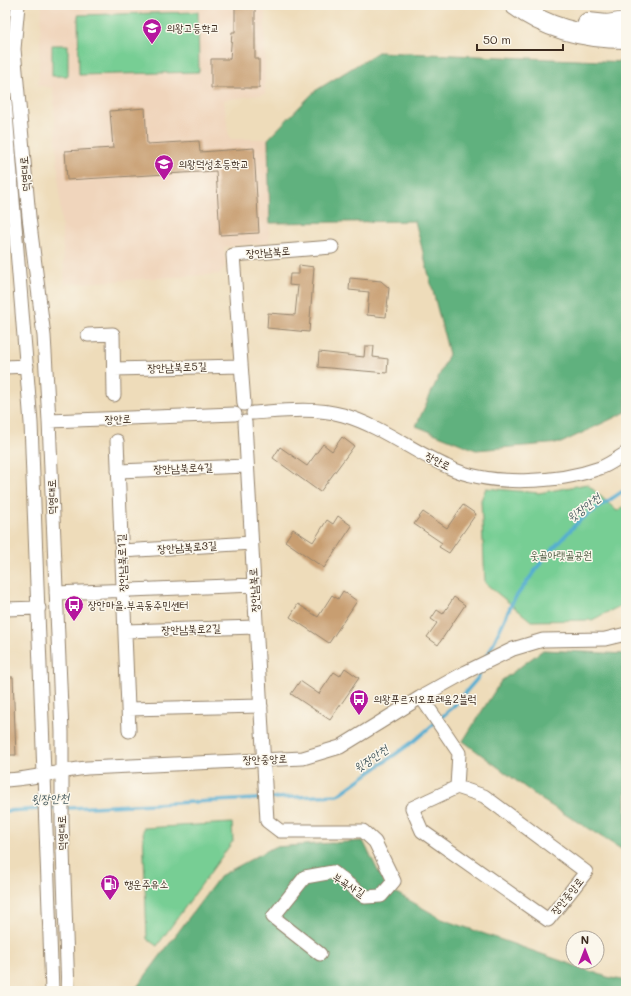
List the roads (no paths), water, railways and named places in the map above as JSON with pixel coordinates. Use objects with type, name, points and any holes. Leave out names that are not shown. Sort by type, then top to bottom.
[{"type":"highway","points":[[515,5],[526,13],[567,32],[607,38],[626,38]]},
{"type":"highway","points":[[535,5],[568,20],[607,25],[626,22]]},
{"type":"street","name":"덕영대로","points":[[18,5],[14,49],[26,184],[44,336],[49,421],[62,770],[62,816],[68,991]]},
{"type":"street","name":"덕영대로","points":[[5,102],[8,186],[27,366],[39,608],[43,774],[52,991]]},
{"type":"street","points":[[8,186],[26,184]]},
{"type":"street","name":"장안남북로","points":[[264,759],[252,542],[233,255],[332,247]]},
{"type":"street","points":[[88,335],[113,334],[114,395]]},
{"type":"street","points":[[5,367],[27,366]]},
{"type":"street","name":"장안남북로5길","points":[[114,369],[240,366]]},
{"type":"street","name":"장안로","points":[[49,421],[312,410],[342,415],[374,426],[449,468],[470,476],[504,481],[568,477],[601,468],[626,453]]},
{"type":"street","name":"장안남북로1길","points":[[117,441],[129,731]]},
{"type":"street","name":"장안남북로4길","points":[[118,471],[247,466]]},
{"type":"street","name":"장안남북로3길","points":[[122,551],[252,542]]},
{"type":"street","points":[[56,593],[123,592],[254,585]]},
{"type":"street","points":[[5,609],[39,608]]},
{"type":"street","name":"장안남북로2길","points":[[125,631],[256,627]]},
{"type":"street","name":"장안중앙로","points":[[5,780],[62,770],[303,758],[340,747],[421,697],[466,672],[513,649],[543,640],[605,639],[626,634]]},
{"type":"street","points":[[421,697],[432,710],[459,753],[457,787]]},
{"type":"street","points":[[128,709],[261,706]]},
{"type":"street","name":"부곡사길","points":[[264,759],[267,821],[280,831],[363,832],[375,842],[394,881],[381,896],[365,897],[333,872],[305,877],[273,917],[320,954]]},
{"type":"street","name":"장안중앙로","points":[[457,787],[484,796],[586,872],[548,920],[422,831],[412,808],[457,787]]},
{"type":"waterway","name":"윗장안천","points":[[487,657],[513,601],[545,557],[580,520],[626,489]]},
{"type":"waterway","name":"윗장안천","points":[[48,809],[338,795],[414,741],[452,708],[477,679],[482,668]]},
{"type":"waterway","name":"윗장안천","points":[[5,811],[42,809]]},
{"type":"place","name":"의왕고등학교","points":[[152,45]]},
{"type":"place","name":"의왕덕성초등학교","points":[[164,181]]},
{"type":"place","name":"장안마을.부곡동주민센터","points":[[74,622]]},
{"type":"place","name":"의왕푸르지오포레움2블럭","points":[[359,716]]},
{"type":"place","name":"행운주유소","points":[[110,901]]},
{"type":"park label","name":"웃골아랫골공원","points":[[561,555]]}]
